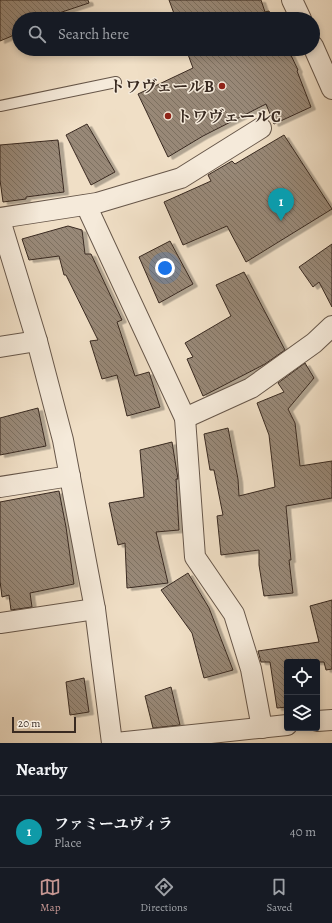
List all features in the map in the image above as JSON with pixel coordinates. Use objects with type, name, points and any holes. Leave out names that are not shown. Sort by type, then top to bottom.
[{"type":"street","points":[[292,0],[298,12]]},
{"type":"street","points":[[317,56],[332,89]]},
{"type":"street","points":[[112,743],[95,609],[64,440],[38,341],[0,219],[97,203],[181,178],[261,128]]},
{"type":"street","points":[[86,205],[185,418],[195,558],[234,614],[251,669],[262,728]]},
{"type":"street","points":[[185,418],[251,388],[314,343],[332,326]]},
{"type":"street","points":[[0,347],[38,341]]},
{"type":"street","points":[[0,487],[70,476]]},
{"type":"street","points":[[0,623],[95,609]]},
{"type":"street","points":[[320,721],[332,720]]},
{"type":"street","points":[[116,743],[284,725]]},
{"type":"lane","points":[[0,106],[116,82]]},
{"type":"building","points":[[0,0],[88,0],[89,3],[62,12],[12,12],[12,36],[0,41]]},
{"type":"building","points":[[169,0],[261,0],[265,12],[173,12]]},
{"type":"building","points":[[189,56],[291,56],[311,107],[274,124],[266,104],[203,136],[168,157],[138,94],[193,68]]},
{"type":"building","points":[[87,124],[115,172],[91,185],[66,135]]},
{"type":"building","points":[[284,135],[332,209],[246,262],[227,226],[183,245],[164,202],[211,181],[208,175],[232,161],[235,164]]},
{"type":"building","points":[[58,140],[64,192],[26,197],[26,199],[3,202],[0,180],[0,145]]},
{"type":"building","points":[[68,226],[82,230],[85,254],[91,254],[122,320],[117,322],[135,376],[149,372],[160,407],[127,416],[117,375],[102,379],[90,341],[98,340],[66,275],[64,275],[59,256],[29,260],[22,239]]},
{"type":"building","points":[[170,241],[193,284],[159,303],[139,257]]},
{"type":"building","points":[[332,244],[332,307],[319,282],[313,287],[299,267]]},
{"type":"building","points":[[244,272],[285,350],[265,364],[203,396],[187,359],[193,357],[185,343],[231,316],[216,285]]},
{"type":"building","points":[[305,363],[314,378],[288,409],[295,423],[300,466],[332,461],[332,498],[286,506],[291,560],[289,560],[293,593],[264,596],[259,565],[259,550],[221,555],[217,516],[223,515],[214,470],[210,470],[204,434],[228,428],[238,479],[239,496],[275,487],[269,435],[257,403],[284,392],[278,383]]},
{"type":"building","points":[[38,408],[46,446],[0,455],[0,418]]},
{"type":"building","points":[[172,442],[178,479],[176,479],[179,530],[156,532],[168,583],[127,588],[125,543],[118,545],[109,503],[144,497],[140,450]]},
{"type":"building","points":[[59,491],[74,584],[30,593],[32,607],[11,610],[9,595],[2,597],[0,581],[0,502]]},
{"type":"building","points":[[188,573],[209,608],[233,670],[204,678],[192,633],[161,590]]},
{"type":"building","points":[[332,600],[332,669],[326,670],[324,662],[320,662],[320,659],[284,659],[284,707],[277,708],[270,662],[261,662],[258,651],[319,642],[310,606]]},
{"type":"building","points":[[84,678],[89,712],[70,715],[66,682]]},
{"type":"building","points":[[171,687],[180,725],[153,728],[145,696]]},
{"type":"place","name":"トワヴェールB","points":[[222,86]]},
{"type":"place","name":"トワヴェールC","points":[[168,116]]},
{"type":"place","name":"ファミーユヴィラ","points":[[281,221]]}]
